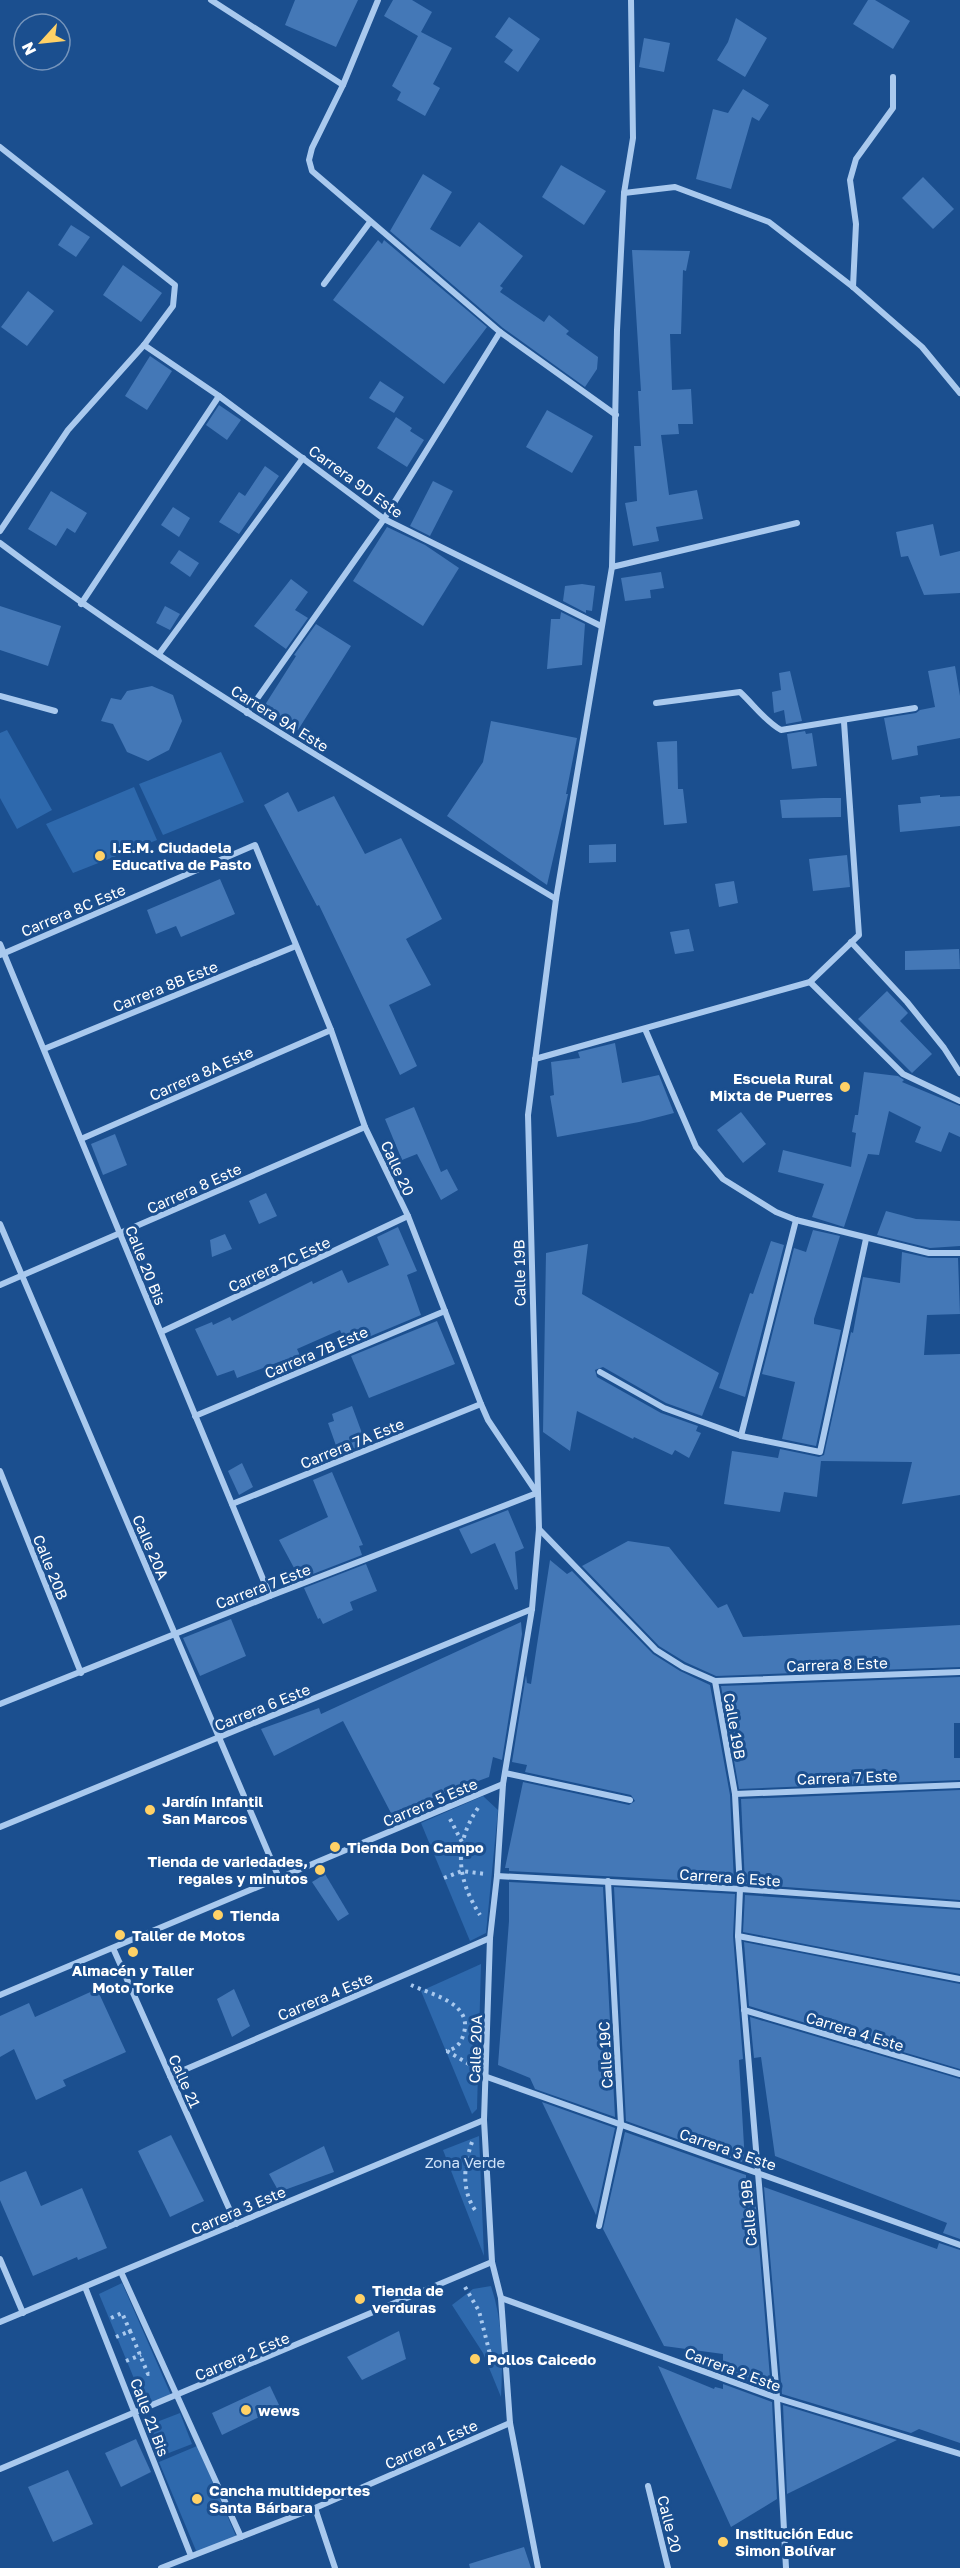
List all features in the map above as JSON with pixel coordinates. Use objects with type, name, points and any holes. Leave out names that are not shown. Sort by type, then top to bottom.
[{"type":"street","points":[[212,0],[343,85]]},
{"type":"street","points":[[378,0],[343,85],[312,148],[309,160],[312,171],[500,332],[616,415]]},
{"type":"street","name":"Calle 19B","points":[[631,0],[629,13],[633,68],[633,138],[624,193],[617,330],[612,567],[556,899],[528,1115],[539,1529],[656,1650],[683,1667],[715,1681],[735,1794],[740,1889],[738,1936],[777,2398],[786,2568]]},
{"type":"street","points":[[853,287],[856,224],[850,180],[856,159],[893,108],[893,77]]},
{"type":"street","points":[[0,147],[175,285],[173,306],[144,345],[69,430],[0,531]]},
{"type":"street","points":[[624,193],[675,187],[769,222],[853,287],[922,346],[960,393]]},
{"type":"street","points":[[324,284],[370,222]]},
{"type":"street","points":[[247,713],[384,519],[500,332]]},
{"type":"street","name":"Carrera 9D Este","points":[[144,345],[219,396],[384,519],[601,626]]},
{"type":"street","points":[[81,604],[219,396]]},
{"type":"street","points":[[159,654],[303,458]]},
{"type":"street","points":[[612,567],[797,523]]},
{"type":"street","name":"Carrera 9A Este","points":[[0,543],[81,604],[247,713],[556,899]]},
{"type":"street","points":[[656,703],[740,692],[757,707],[769,723],[780,730],[844,722],[915,708]]},
{"type":"street","points":[[0,696],[55,711]]},
{"type":"street","points":[[535,1059],[810,982],[859,935],[844,722]]},
{"type":"street","name":"Calle 20","points":[[255,845],[331,1030],[365,1127],[408,1216],[481,1404],[488,1420],[537,1492]]},
{"type":"street","name":"Carrera 8C Este","points":[[2,954],[255,845]]},
{"type":"street","points":[[851,942],[907,1002],[944,1048],[960,1073]]},
{"type":"street","name":"Calle 20 Bis","points":[[0,944],[2,954],[44,1049],[270,1596]]},
{"type":"street","name":"Carrera 8B Este","points":[[44,1049],[296,946]]},
{"type":"street","points":[[810,982],[903,1074],[960,1101]]},
{"type":"street","points":[[645,1029],[696,1147],[723,1179],[776,1212],[796,1221],[929,1253],[960,1253]]},
{"type":"street","name":"Carrera 8A Este","points":[[81,1139],[331,1030]]},
{"type":"street","name":"Carrera 8 Este","points":[[0,1286],[365,1127]]},
{"type":"street","name":"Carrera 7C Este","points":[[161,1332],[408,1216]]},
{"type":"street","points":[[741,1436],[796,1221]]},
{"type":"street","name":"Calle 20A","points":[[0,1224],[279,1878]]},
{"type":"street","points":[[600,1372],[664,1408],[741,1436],[820,1452],[866,1239]]},
{"type":"street","name":"Carrera 7B Este","points":[[195,1416],[445,1311]]},
{"type":"street","name":"Carrera 7A Este","points":[[232,1504],[481,1404]]},
{"type":"street","name":"Calle 20B","points":[[0,1471],[81,1672]]},
{"type":"street","name":"Carrera 7 Este","points":[[0,1704],[537,1492]]},
{"type":"street","name":"Calle 20A","points":[[538,2568],[510,2423],[501,2298],[492,2262],[484,2120],[491,1934],[502,1785],[532,1609],[539,1529]]},
{"type":"street","name":"Carrera 6 Este","points":[[0,1827],[532,1609]]},
{"type":"street","name":"Carrera 8 Este","points":[[715,1681],[960,1672]]},
{"type":"street","points":[[505,1773],[630,1800]]},
{"type":"street","name":"Carrera 5 Este","points":[[0,1995],[502,1785]]},
{"type":"street","name":"Carrera 7 Este","points":[[735,1794],[960,1785]]},
{"type":"street","name":"Carrera 6 Este","points":[[497,1876],[740,1889],[960,1905]]},
{"type":"street","name":"Calle 19C","points":[[599,2226],[621,2124],[608,1881]]},
{"type":"street","name":"Carrera 4 Este","points":[[170,2076],[396,1978],[491,1934]]},
{"type":"street","points":[[738,1936],[960,1979]]},
{"type":"street","name":"Calle 21","points":[[113,1948],[236,2224]]},
{"type":"street","name":"Carrera 4 Este","points":[[744,2010],[960,2074]]},
{"type":"street","name":"Carrera 3 Este","points":[[487,2077],[960,2245]]},
{"type":"street","name":"Carrera 3 Este","points":[[0,2322],[484,2120]]},
{"type":"street","points":[[0,2259],[22,2313]]},
{"type":"street","name":"Carrera 2 Este","points":[[0,2469],[176,2397],[492,2262]]},
{"type":"street","points":[[121,2272],[241,2537]]},
{"type":"street","name":"Calle 21 Bis","points":[[85,2287],[191,2556]]},
{"type":"street","name":"Carrera 2 Este","points":[[501,2298],[777,2398],[960,2454]]},
{"type":"street","name":"Carrera 1 Este","points":[[161,2568],[315,2508],[510,2423]]},
{"type":"street","name":"Calle 20","points":[[648,2486],[668,2568]]},
{"type":"street","points":[[315,2508],[335,2568]]},
{"type":"path","points":[[491,1934],[470,1899],[462,1871],[463,1844],[464,1833],[477,1809],[502,1785]]},
{"type":"path","points":[[446,1809],[463,1844]]},
{"type":"path","points":[[463,1844],[499,1850]]},
{"type":"path","points":[[444,1878],[462,1871],[497,1876]]},
{"type":"path","points":[[396,1978],[450,2001],[458,2007],[464,2016],[463,2036],[456,2048],[446,2051],[487,2077]]},
{"type":"path","points":[[458,2276],[480,2311],[493,2362]]},
{"type":"path","points":[[100,2323],[122,2313],[148,2374],[163,2367]]},
{"type":"path","points":[[107,2341],[130,2331]]},
{"type":"green space","points":[[7,730],[52,810],[17,829],[0,798],[0,733]]},
{"type":"green space","points":[[221,752],[244,802],[163,835],[139,784]]},
{"type":"green space","points":[[134,787],[157,840],[73,873],[46,824]]},
{"type":"green space","points":[[483,1796],[498,1810],[486,1933],[470,1941],[421,1823]]},
{"type":"green space","points":[[481,1964],[477,2109],[472,2114],[421,1991]]},
{"type":"green space","name":"Zona Verde","points":[[479,2136],[484,2256],[443,2150]]},
{"type":"green space","points":[[122,2283],[171,2395],[145,2405],[99,2294]]},
{"type":"green space","points":[[491,2286],[498,2313],[501,2341],[501,2397],[483,2353],[452,2305],[473,2289]]},
{"type":"green space","points":[[180,2413],[192,2444],[161,2456],[149,2425]]},
{"type":"green space","name":"Cancha multideportes Santa Bárbara","points":[[197,2446],[236,2536],[197,2553],[159,2462]]},
{"type":"building","points":[[295,0],[358,0],[336,47],[285,25]]},
{"type":"building","points":[[393,0],[412,0],[432,12],[421,32],[452,48],[433,84],[440,88],[425,116],[397,100],[401,92],[392,86],[418,36],[384,16]]},
{"type":"building","points":[[868,0],[875,0],[910,21],[893,49],[853,24]]},
{"type":"building","points":[[509,17],[540,39],[518,72],[504,62],[513,50],[495,37]]},
{"type":"building","points":[[736,18],[767,38],[745,77],[717,60],[728,42]]},
{"type":"building","points":[[644,38],[670,43],[664,72],[639,67]]},
{"type":"building","points":[[743,89],[769,105],[759,121],[752,117],[731,189],[696,179],[713,109],[728,113]]},
{"type":"building","points":[[561,165],[606,191],[584,225],[542,197]]},
{"type":"building","points":[[423,174],[452,192],[430,229],[460,247],[479,222],[523,256],[500,286],[503,288],[500,292],[544,322],[549,315],[569,331],[566,334],[598,357],[597,369],[585,387],[503,328],[390,231]]},
{"type":"building","points":[[923,177],[954,209],[933,229],[902,198]]},
{"type":"building","points":[[71,225],[90,237],[76,257],[58,245]]},
{"type":"building","points":[[378,240],[382,244],[384,240],[487,327],[444,384],[333,300]]},
{"type":"building","points":[[632,250],[690,251],[686,271],[683,270],[681,334],[670,334],[672,390],[691,389],[693,424],[678,424],[679,434],[661,435],[669,495],[697,490],[703,519],[656,527],[659,541],[633,546],[625,503],[637,501],[634,446],[641,446],[638,391],[641,391]]},
{"type":"building","points":[[123,265],[162,293],[141,322],[103,295]]},
{"type":"building","points":[[28,291],[54,311],[27,346],[1,327]]},
{"type":"building","points":[[150,356],[172,371],[147,410],[125,396]]},
{"type":"building","points":[[380,381],[404,397],[394,413],[369,398]]},
{"type":"building","points":[[219,405],[241,420],[227,440],[206,425]]},
{"type":"building","points":[[547,410],[593,436],[572,473],[526,447]]},
{"type":"building","points":[[396,417],[412,428],[410,431],[424,440],[407,467],[377,448]]},
{"type":"building","points":[[265,466],[279,476],[239,534],[219,522],[239,492],[245,496]]},
{"type":"building","points":[[433,481],[453,491],[430,536],[410,526]]},
{"type":"building","points":[[51,491],[87,513],[75,533],[67,528],[56,546],[28,529]]},
{"type":"building","points":[[173,507],[190,518],[179,537],[161,525]]},
{"type":"building","points":[[933,524],[940,556],[960,551],[960,593],[924,595],[908,556],[901,557],[896,532]]},
{"type":"building","points":[[387,527],[425,545],[459,568],[423,626],[353,581]]},
{"type":"building","points":[[179,550],[199,563],[190,577],[170,563]]},
{"type":"building","points":[[661,572],[664,588],[650,590],[651,598],[625,601],[621,578]]},
{"type":"building","points":[[291,579],[308,592],[295,610],[308,618],[286,649],[254,626]]},
{"type":"building","points":[[582,584],[595,586],[592,611],[586,610],[586,613],[563,601],[565,586]]},
{"type":"building","points":[[0,606],[61,626],[48,666],[0,650]]},
{"type":"building","points":[[165,606],[180,614],[170,630],[156,623]]},
{"type":"building","points":[[561,612],[585,624],[582,665],[547,669],[551,619],[560,619]]},
{"type":"building","points":[[316,624],[351,646],[298,730],[263,708],[296,656],[294,655]]},
{"type":"building","points":[[955,666],[960,696],[960,738],[917,746],[918,755],[892,760],[884,718],[916,713],[935,707],[928,671]]},
{"type":"building","points":[[790,671],[802,721],[786,724],[784,710],[774,713],[772,692],[781,690],[779,673]]},
{"type":"building","points":[[152,686],[173,695],[182,721],[169,750],[148,761],[127,752],[113,724],[101,721],[111,698],[121,700],[127,691]]},
{"type":"building","points":[[491,721],[577,738],[566,794],[568,794],[547,885],[447,816],[483,762]]},
{"type":"building","points":[[805,731],[806,734],[812,733],[817,766],[792,769],[787,734]]},
{"type":"building","points":[[677,741],[678,789],[683,789],[687,823],[664,825],[657,742]]},
{"type":"building","points":[[288,792],[298,812],[334,796],[365,854],[401,838],[442,919],[406,939],[431,985],[389,1005],[417,1066],[400,1075],[319,905],[317,906],[264,805]]},
{"type":"building","points":[[940,795],[940,797],[960,796],[960,826],[900,832],[898,805],[921,803],[920,797]]},
{"type":"building","points":[[841,798],[841,817],[782,818],[780,800]]},
{"type":"building","points":[[616,844],[616,862],[589,863],[589,845]]},
{"type":"building","points":[[847,855],[850,887],[813,891],[809,859]]},
{"type":"building","points":[[220,879],[235,914],[181,937],[176,926],[156,934],[147,910]]},
{"type":"building","points":[[734,881],[738,903],[719,907],[715,884]]},
{"type":"building","points":[[689,929],[694,951],[675,954],[670,932]]},
{"type":"building","points":[[959,949],[960,969],[905,970],[905,951]]},
{"type":"building","points":[[887,991],[908,1013],[900,1021],[932,1054],[912,1073],[858,1019]]},
{"type":"building","points":[[615,1043],[622,1083],[659,1075],[674,1113],[557,1137],[550,1096],[554,1095],[551,1062],[580,1058],[578,1052]]},
{"type":"building","points":[[864,1072],[898,1076],[904,1080],[902,1082],[960,1106],[960,1137],[949,1132],[941,1152],[915,1142],[921,1127],[889,1111],[879,1155],[868,1154],[844,1227],[812,1217],[824,1184],[778,1172],[783,1150],[851,1167],[856,1133],[852,1132],[855,1115],[858,1115]]},
{"type":"building","points":[[414,1107],[441,1172],[447,1169],[458,1190],[441,1200],[417,1154],[402,1160],[385,1119]]},
{"type":"building","points":[[741,1112],[766,1144],[743,1163],[717,1130]]},
{"type":"building","points":[[115,1134],[127,1165],[103,1175],[91,1144]]},
{"type":"building","points":[[266,1193],[277,1216],[259,1224],[249,1201]]},
{"type":"building","points":[[886,1211],[916,1219],[960,1221],[960,1246],[930,1248],[877,1235]]},
{"type":"building","points":[[398,1227],[417,1271],[407,1275],[421,1315],[347,1346],[340,1330],[297,1349],[304,1364],[289,1371],[284,1360],[237,1378],[234,1370],[217,1376],[195,1329],[212,1322],[213,1325],[230,1317],[232,1321],[312,1281],[313,1284],[342,1270],[348,1283],[389,1265],[377,1237]]},
{"type":"building","points":[[813,1230],[840,1236],[814,1319],[814,1324],[841,1330],[816,1446],[782,1439],[795,1382],[762,1374],[794,1248],[806,1252]]},
{"type":"building","points":[[225,1234],[232,1249],[212,1257],[210,1240]]},
{"type":"building","points":[[771,1241],[784,1245],[745,1397],[719,1388],[750,1293],[753,1294]]},
{"type":"building","points":[[588,1244],[582,1294],[719,1373],[702,1416],[666,1403],[603,1367],[595,1370],[597,1377],[661,1413],[698,1426],[696,1431],[701,1433],[689,1458],[675,1450],[672,1455],[634,1437],[633,1439],[577,1411],[570,1451],[543,1432],[546,1253]]},
{"type":"building","points":[[902,1252],[929,1258],[958,1258],[960,1314],[927,1315],[924,1355],[960,1354],[960,1495],[902,1504],[912,1462],[821,1461],[817,1497],[784,1492],[780,1512],[724,1504],[732,1451],[778,1458],[780,1449],[819,1457],[824,1455],[851,1332],[853,1333],[863,1277],[900,1283]]},
{"type":"building","points":[[437,1321],[455,1364],[369,1398],[351,1356]]},
{"type":"building","points":[[352,1406],[366,1444],[339,1454],[328,1423],[334,1421],[332,1414]]},
{"type":"building","points":[[242,1463],[253,1487],[239,1495],[228,1471]]},
{"type":"building","points":[[332,1472],[363,1545],[359,1546],[362,1555],[300,1579],[279,1540],[328,1517],[313,1480]]},
{"type":"building","points":[[508,1510],[524,1548],[515,1552],[518,1589],[515,1590],[495,1543],[471,1554],[459,1529]]},
{"type":"building","points":[[628,1541],[669,1547],[718,1608],[727,1604],[743,1637],[960,1625],[960,1667],[716,1676],[685,1662],[659,1646],[582,1566]]},
{"type":"building","points":[[550,1560],[567,1574],[572,1571],[653,1654],[680,1671],[710,1685],[730,1795],[734,1883],[509,1871],[509,1868],[505,1868],[523,1782],[629,1805],[635,1801],[631,1795],[525,1772],[527,1765],[512,1762],[526,1675],[527,1683],[531,1684]]},
{"type":"building","points":[[366,1564],[377,1591],[350,1602],[353,1610],[323,1624],[320,1618],[318,1619],[304,1588]]},
{"type":"building","points":[[231,1619],[246,1656],[200,1676],[183,1638]]},
{"type":"building","points":[[521,1622],[522,1634],[502,1760],[493,1757],[489,1777],[391,1813],[343,1721],[274,1756],[261,1729],[319,1708],[321,1714]]},
{"type":"building","points":[[960,1677],[960,1723],[954,1723],[954,1758],[960,1758],[960,1780],[739,1789],[721,1686]]},
{"type":"building","points":[[960,1790],[960,1900],[745,1884],[741,1799]]},
{"type":"building","points":[[325,1874],[349,1914],[338,1921],[312,1882]]},
{"type":"building","points":[[509,1882],[603,1887],[615,2117],[535,2089],[530,2078],[498,2065],[509,1921]]},
{"type":"building","points":[[614,1887],[735,1894],[733,1936],[743,2059],[739,2060],[745,2163],[626,2121]]},
{"type":"building","points":[[745,1895],[960,1910],[960,1974],[743,1932]]},
{"type":"building","points":[[744,1942],[960,1984],[960,2069],[749,2006]]},
{"type":"building","points":[[97,1989],[126,2052],[63,2080],[66,2086],[36,2100],[14,2049],[0,2057],[0,2016],[29,2003],[35,2017]]},
{"type":"building","points":[[234,1989],[250,2026],[232,2037],[217,1999]]},
{"type":"building","points":[[750,2017],[960,2079],[960,2239],[943,2233],[947,2223],[775,2156],[761,2057],[754,2058]]},
{"type":"building","points":[[542,2102],[615,2128],[596,2215]]},
{"type":"building","points":[[625,2132],[746,2175],[746,2180],[754,2183],[771,2390],[723,2373],[723,2354],[664,2346],[603,2229]]},
{"type":"building","points":[[171,2135],[204,2201],[170,2217],[138,2151]]},
{"type":"building","points":[[324,2146],[334,2172],[279,2192],[269,2174]]},
{"type":"building","points":[[26,2171],[41,2206],[82,2188],[107,2248],[78,2260],[77,2257],[33,2276],[0,2200],[0,2182]]},
{"type":"building","points":[[764,2187],[937,2249],[939,2243],[960,2250],[960,2443],[919,2429],[911,2433],[782,2394]]},
{"type":"building","points":[[399,2331],[406,2359],[362,2380],[347,2357]]},
{"type":"building","points":[[658,2366],[714,2389],[715,2387],[723,2389],[723,2384],[772,2402],[777,2499],[731,2527]]},
{"type":"building","name":"wews","points":[[270,2386],[280,2407],[222,2435],[212,2413]]},
{"type":"building","points":[[783,2405],[897,2440],[787,2494]]},
{"type":"building","points":[[136,2439],[151,2472],[121,2487],[105,2453]]},
{"type":"building","points":[[68,2470],[93,2524],[53,2542],[28,2487]]},
{"type":"building","points":[[524,2547],[531,2568],[470,2568],[469,2564]]},
{"type":"place","name":"I.E.M. Ciudadela Educativa de Pasto","points":[[100,856]]},
{"type":"place","name":"Escuela Rural Mixta de Puerres","points":[[845,1087]]},
{"type":"place","name":"Jardín Infantil San Marcos","points":[[150,1810]]},
{"type":"place","name":"Tienda Don Campo","points":[[335,1847]]},
{"type":"place","name":"Tienda de variedades, regales y minutos","points":[[320,1870]]},
{"type":"place","name":"Tienda","points":[[218,1915]]},
{"type":"place","name":"Taller de Motos","points":[[120,1935]]},
{"type":"place","name":"Almacén y Taller Moto Torke","points":[[133,1952]]},
{"type":"place","name":"Tienda de verduras","points":[[360,2299]]},
{"type":"place","name":"Pollos Caicedo","points":[[475,2359]]},
{"type":"place","name":"wews","points":[[246,2410]]},
{"type":"place","name":"Cancha multideportes Santa Bárbara","points":[[197,2499]]},
{"type":"place","name":"Institución Educ Simon Bolívar","points":[[723,2542]]}]
